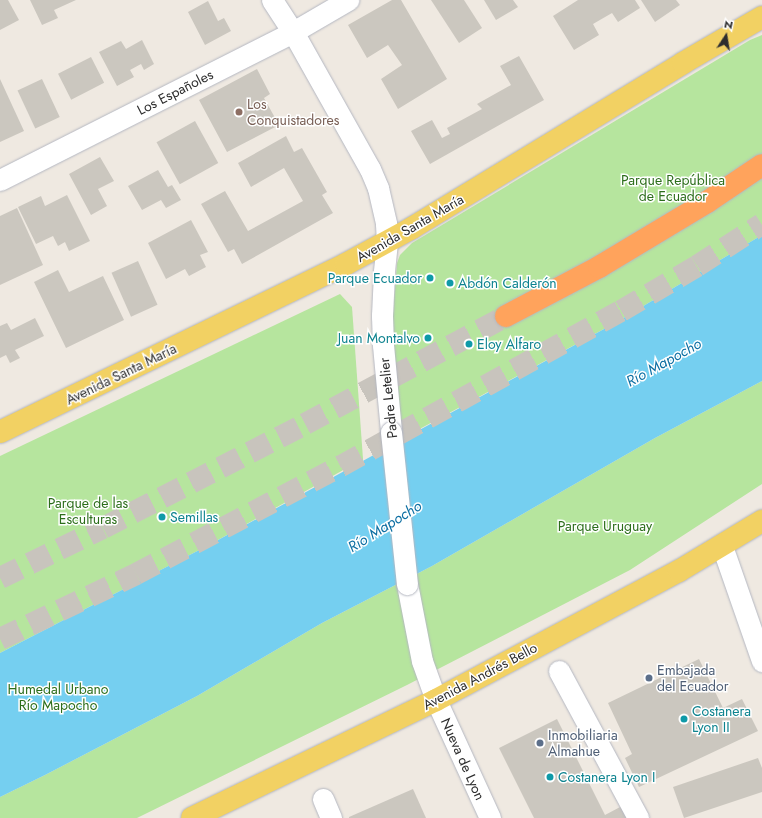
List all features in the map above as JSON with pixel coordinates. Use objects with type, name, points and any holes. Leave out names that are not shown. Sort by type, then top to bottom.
[{"type":"highway","points":[[506,316],[599,267],[707,202],[762,165]]},
{"type":"main road","name":"Avenida Santa María","points":[[0,432],[346,264],[387,242],[445,209],[716,43],[762,17]]},
{"type":"main road","name":"Avenida Andrés Bello","points":[[192,818],[436,700],[679,571],[762,521]]},
{"type":"street","name":"Padre Letelier","points":[[272,0],[293,32],[370,169],[383,207],[387,242],[382,316],[383,345],[407,584],[422,661],[436,700]]},
{"type":"street","name":"Los Españoles","points":[[0,180],[293,32],[348,0]]},
{"type":"street","points":[[722,546],[762,661]]},
{"type":"street","points":[[559,671],[638,818]]},
{"type":"street","name":"Nueva de Lyon","points":[[436,700],[490,818]]},
{"type":"green space","name":"Parque República de Ecuador","points":[[762,35],[762,235],[615,323],[403,438],[391,338],[397,263],[400,255],[412,243],[750,40]]},
{"type":"green space","name":"Parque de las Esculturas","points":[[340,294],[352,307],[363,459],[209,545],[0,653],[0,456]]},
{"type":"green space","name":"Parque Uruguay","points":[[762,381],[762,484],[630,570],[407,685],[137,818],[0,818],[0,797],[197,696],[322,623],[432,566],[655,438]]},
{"type":"water","name":"Humedal Urbano Río Mapocho","points":[[762,235],[762,381],[655,438],[432,566],[322,623],[197,696],[0,797],[0,653],[209,545],[615,323]]},
{"type":"building","points":[[0,0],[8,0],[19,20],[0,30]]},
{"type":"building","points":[[30,0],[76,0],[54,10],[58,18],[42,25]]},
{"type":"building","points":[[392,0],[401,0],[447,79],[398,109],[381,79],[402,65],[388,45],[367,58],[348,25]]},
{"type":"building","points":[[431,0],[464,0],[482,28],[459,43]]},
{"type":"building","points":[[484,0],[513,0],[518,7],[496,20]]},
{"type":"building","points":[[578,0],[635,0],[640,8],[618,22],[612,13],[593,24],[599,35],[574,50],[553,16]]},
{"type":"building","points":[[641,0],[676,0],[680,5],[655,22]]},
{"type":"building","points":[[208,1],[218,21],[224,18],[231,31],[205,45],[188,12]]},
{"type":"building","points":[[142,40],[154,64],[144,70],[141,64],[130,70],[134,77],[117,86],[99,52],[121,41],[126,49]]},
{"type":"building","points":[[519,56],[544,100],[430,164],[411,131],[432,120],[442,138],[450,134],[447,128],[482,109],[477,104],[511,85],[500,66]]},
{"type":"building","points":[[91,57],[104,83],[71,100],[58,74]]},
{"type":"building","name":"Los Conquistadores","points":[[257,69],[270,94],[264,98],[279,125],[227,152],[199,100]]},
{"type":"building","points":[[0,79],[24,131],[0,142]]},
{"type":"building","points":[[42,79],[60,117],[35,128],[18,90]]},
{"type":"building","points":[[195,121],[218,163],[180,184],[157,142]]},
{"type":"building","points":[[286,136],[294,152],[302,148],[327,192],[322,195],[333,213],[242,264],[234,249],[228,252],[201,204],[225,191],[248,231],[303,201],[284,168],[251,187],[238,163]]},
{"type":"building","points":[[100,157],[114,181],[98,189],[107,206],[91,215],[69,174]]},
{"type":"building","points":[[158,170],[168,187],[172,185],[181,200],[166,208],[161,200],[142,210],[128,186]]},
{"type":"building","points":[[67,195],[90,241],[69,251],[65,242],[58,246],[53,236],[36,244],[18,207],[41,196],[45,206]]},
{"type":"building","points":[[17,208],[43,265],[0,285],[0,216]]},
{"type":"building","points":[[191,220],[208,252],[200,255],[206,267],[189,276],[185,269],[166,279],[148,243]]},
{"type":"building","points":[[138,261],[158,305],[131,317],[112,273]]},
{"type":"building","points":[[58,270],[69,292],[103,276],[124,320],[66,348],[34,282]]},
{"type":"building","points":[[35,318],[44,336],[15,350],[20,358],[10,363],[6,355],[0,358],[0,326],[7,323],[11,330]]},
{"type":"building","name":"Costanera Lyon II","points":[[699,659],[723,708],[742,699],[758,731],[639,787],[625,758],[632,754],[608,703]]},
{"type":"building","name":"Costanera Lyon I","points":[[557,719],[605,815],[622,806],[628,818],[534,818],[499,748]]},
{"type":"building","points":[[758,758],[762,768],[762,792],[684,818],[673,787]]},
{"type":"building","points":[[413,789],[426,818],[349,818],[349,817]]},
{"type":"tunnel","points":[[0,639],[136,574],[341,466],[621,311],[697,266],[762,224]]},
{"type":"tunnel","points":[[0,578],[103,528],[305,424],[506,316]]},
{"type":"place","name":"Los Conquistadores","points":[[239,112]]},
{"type":"place","name":"Parque Ecuador","points":[[430,278]]},
{"type":"place","name":"Abdón Calderón","points":[[450,283]]},
{"type":"place","name":"Juan Montalvo","points":[[428,338]]},
{"type":"place","name":"Eloy Alfaro","points":[[469,344]]},
{"type":"place","name":"Semillas","points":[[162,517]]},
{"type":"place","name":"Embajada del Ecuador","points":[[649,678]]},
{"type":"place","name":"Costanera Lyon II","points":[[684,719]]},
{"type":"place","name":"Inmobiliaria Almahue","points":[[540,743]]},
{"type":"place","name":"Costanera Lyon I","points":[[550,777]]},
{"type":"water label","name":"Río Mapocho","points":[[664,363]]},
{"type":"water label","name":"Río Mapocho","points":[[385,527]]}]
